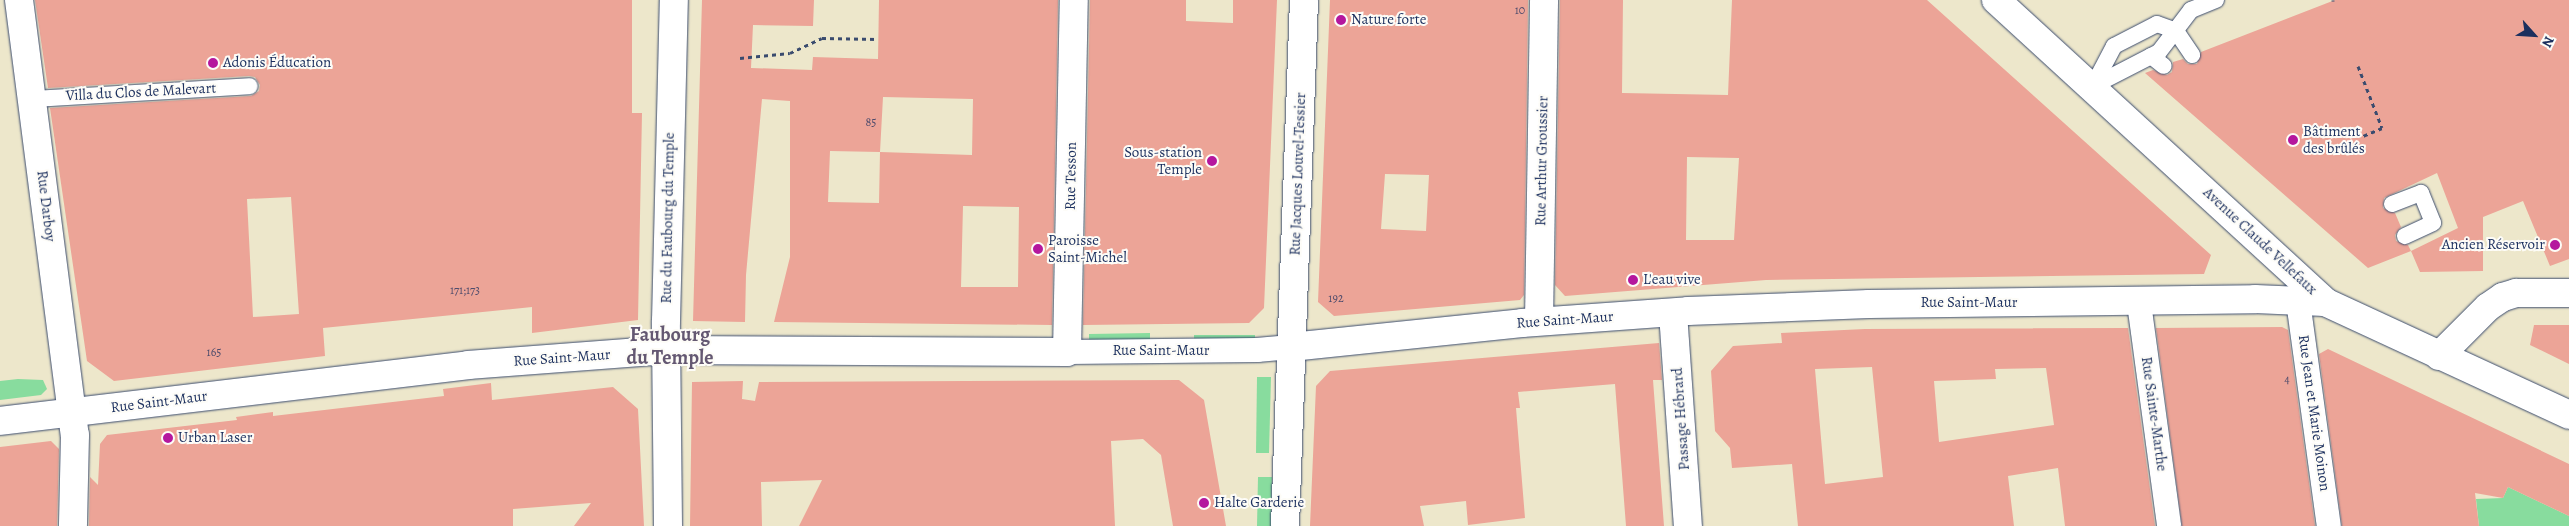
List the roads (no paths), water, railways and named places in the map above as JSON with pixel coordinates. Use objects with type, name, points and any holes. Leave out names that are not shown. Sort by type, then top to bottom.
[{"type":"street","name":"Rue Darboy","points":[[19,0],[76,435],[73,526]]},
{"type":"street","name":"Rue du Faubourg du Temple","points":[[668,526],[666,350],[674,0]]},
{"type":"street","name":"Rue Tesson","points":[[1067,352],[1074,0]]},
{"type":"street","name":"Rue Jacques Louvel-Tessier","points":[[1285,526],[1304,0]]},
{"type":"street","name":"Rue Arthur Groussier","points":[[1539,322],[1544,0]]},
{"type":"street","name":"Avenue Claude Vellefaux","points":[[1996,0],[2093,86],[2312,301],[2569,415]]},
{"type":"street","points":[[2439,356],[2488,306],[2503,297],[2516,293],[2569,293]]},
{"type":"street","name":"Rue Saint-Maur","points":[[0,421],[468,365],[666,350],[1067,352],[1257,350],[1539,322],[1673,313],[1869,304],[2312,301]]},
{"type":"street","name":"Rue Jean et Marie Moinon","points":[[2312,301],[2329,526]]},
{"type":"street","name":"Rue Sainte-Marthe","points":[[2139,303],[2169,526]]},
{"type":"street","name":"Passage Hébrard","points":[[1673,313],[1688,526]]},
{"type":"lane","points":[[2093,86],[2151,56],[2176,31],[2192,10],[2216,0]]},
{"type":"lane","points":[[2093,86],[2114,46],[2157,24],[2176,31],[2192,55]]},
{"type":"lane","points":[[2151,56],[2164,66]]},
{"type":"lane","name":"Villa du Clos de Malevart","points":[[33,99],[250,86]]},
{"type":"lane","points":[[2392,204],[2421,192],[2433,223],[2405,236]]},
{"type":"place","name":"Nature forte","points":[[1341,20]]},
{"type":"place","name":"Adonis Éducation","points":[[213,63]]},
{"type":"place","name":"Bâtiment des brûlés","points":[[2293,140]]},
{"type":"place","name":"Sous-station Temple","points":[[1212,161]]},
{"type":"place","name":"Ancien Réservoir","points":[[2555,245]]},
{"type":"place","name":"Paroisse Saint-Michel","points":[[1038,249]]},
{"type":"place","name":"L'eau vive","points":[[1633,280]]},
{"type":"place","name":"Urban Laser","points":[[168,438]]},
{"type":"place","name":"Halte Garderie","points":[[1204,503]]},
{"type":"district","name":"Faubourg du Temple","points":[[670,346]]}]
